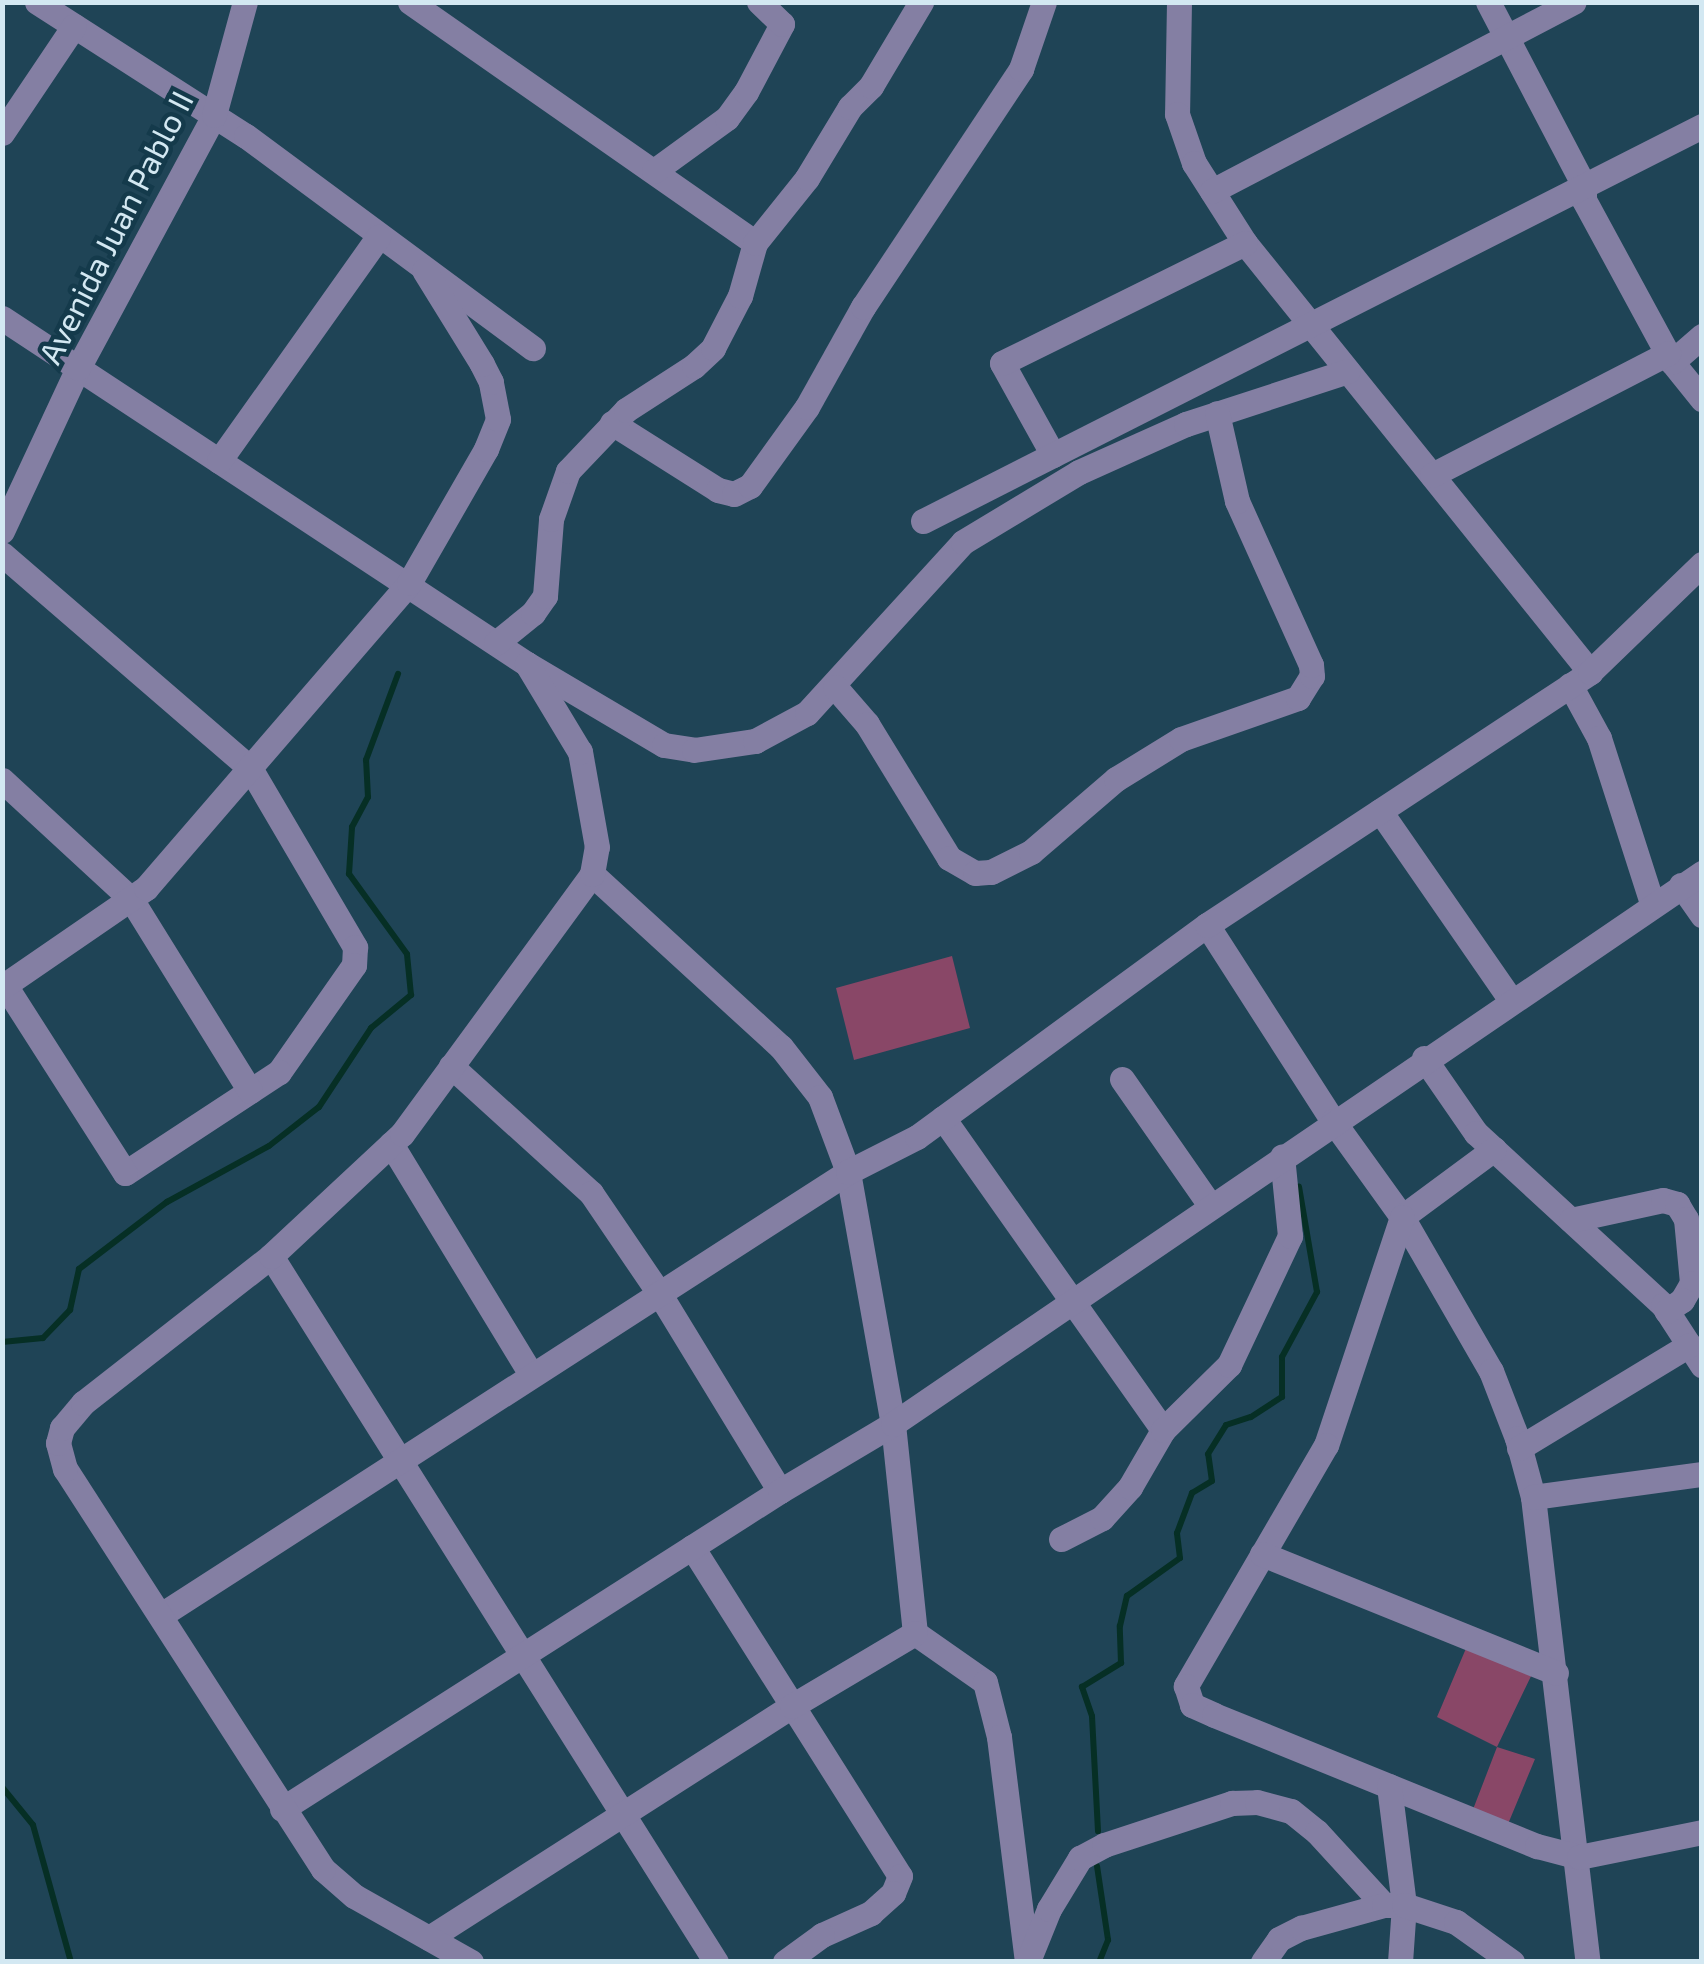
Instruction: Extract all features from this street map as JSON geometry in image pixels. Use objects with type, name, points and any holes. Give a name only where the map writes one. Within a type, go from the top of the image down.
[{"type":"street","points":[[37,2],[214,116],[533,348]]},
{"type":"street","name":"Avenida Juan Pablo II","points":[[2,531],[78,368],[214,116],[246,2]]},
{"type":"street","points":[[410,2],[756,243]]},
{"type":"street","points":[[654,172],[727,118],[746,92],[782,24],[760,2]]},
{"type":"street","points":[[496,642],[533,613],[545,596],[556,495],[578,458],[612,423],[713,348],[740,296],[756,243],[807,178],[850,108],[871,86],[921,2]]},
{"type":"street","points":[[612,423],[718,490],[734,494],[750,486],[807,406],[863,307],[1021,69],[1044,2]]},
{"type":"street","points":[[1488,2],[1584,186],[1584,200],[1670,358],[1702,399]]},
{"type":"street","points":[[1212,191],[1574,2]]},
{"type":"street","points":[[1180,3],[1177,114],[1194,163],[1245,243],[1432,475],[1580,678],[1652,903]]},
{"type":"street","points":[[2,133],[74,26]]},
{"type":"street","points":[[923,522],[1702,126]]},
{"type":"street","points":[[219,461],[378,236]]},
{"type":"street","points":[[1053,455],[1002,364],[1245,243]]},
{"type":"street","points":[[2,554],[250,768],[354,946],[354,965],[279,1072],[125,1174],[4,991],[131,899],[250,768],[409,583],[486,448],[498,418],[482,364],[424,270]]},
{"type":"street","points":[[2,318],[527,664],[622,723],[664,744],[694,750],[724,749],[784,728],[835,688],[963,542],[1079,472],[1217,413],[1348,371]]},
{"type":"street","points":[[1432,475],[1670,358],[1702,336]]},
{"type":"street","points":[[835,688],[867,724],[949,858],[975,873],[991,872],[1032,852],[1116,779],[1181,740],[1298,698],[1306,690],[1312,665],[1236,501],[1217,413]]},
{"type":"street","points":[[161,1614],[848,1172],[918,1137],[1208,925],[1580,678],[1702,564]]},
{"type":"street","points":[[471,1962],[354,1896],[324,1868],[282,1810],[66,1469],[58,1443],[62,1428],[83,1403],[272,1256],[392,1144],[592,874],[597,847],[580,752],[527,664]]},
{"type":"street","points":[[2,780],[131,899],[250,1090]]},
{"type":"street","points":[[1380,811],[1510,1000]]},
{"type":"street","points":[[592,874],[781,1047],[820,1097],[848,1172],[893,1424],[915,1634],[985,1682],[999,1737],[1028,1962]]},
{"type":"street","points":[[282,1810],[780,1491],[893,1424],[1691,879],[1702,915]]},
{"type":"street","points":[[1208,925],[1333,1120],[1402,1216],[1491,1371],[1533,1498],[1588,1962]]},
{"type":"street","points":[[1424,1058],[1476,1132],[1667,1311],[1695,1355],[1519,1448]]},
{"type":"street","points":[[451,1066],[591,1194],[659,1293],[780,1491]]},
{"type":"street","points":[[1122,1079],[1210,1205]]},
{"type":"street","points":[[943,1118],[1163,1430]]},
{"type":"street","points":[[392,1144],[531,1374]]},
{"type":"street","points":[[1494,1149],[1402,1216],[1326,1445],[1186,1686],[1192,1704],[1536,1846],[1578,1857],[1702,1832]]},
{"type":"street","points":[[1060,1539],[1102,1518],[1130,1487],[1163,1430],[1229,1365],[1290,1236],[1282,1156]]},
{"type":"street","points":[[1570,1220],[1663,1200],[1677,1204],[1686,1218],[1692,1283],[1682,1300],[1667,1311]]},
{"type":"street","points":[[272,1256],[716,1962]]},
{"type":"street","points":[[1533,1498],[1702,1474]]},
{"type":"street","points":[[692,1547],[900,1876],[893,1893],[871,1913],[822,1935],[785,1962]]},
{"type":"street","points":[[1262,1554],[1556,1673]]},
{"type":"street","points":[[429,1938],[792,1706],[915,1634]]},
{"type":"street","points":[[1389,1786],[1400,1962]]},
{"type":"street","points":[[1028,1962],[1050,1909],[1080,1858],[1104,1846],[1232,1803],[1257,1802],[1291,1812],[1394,1905],[1456,1922],[1512,1962]]},
{"type":"street","points":[[1263,1962],[1279,1940],[1301,1928],[1394,1905]]},
{"type":"shaded area","points":[[952,956],[970,1028],[854,1060],[836,988]]},
{"type":"shaded area","points":[[1467,1646],[1533,1672],[1497,1747],[1437,1717]]},
{"type":"shaded area","points":[[1497,1747],[1535,1759],[1508,1824],[1472,1812]]},
{"type":"waterway","points":[[2,1342],[43,1338],[70,1310],[79,1269],[167,1202],[269,1146],[319,1107],[371,1028],[411,995],[407,954],[349,874],[352,827],[368,797],[366,760],[398,674]]},
{"type":"waterway","points":[[1098,1831],[1092,1716],[1082,1687],[1121,1663],[1120,1626],[1127,1596],[1180,1558],[1177,1533],[1192,1493],[1212,1481],[1208,1454],[1226,1425],[1251,1417],[1282,1397],[1282,1357],[1317,1292],[1299,1187]]},
{"type":"waterway","points":[[2,1787],[33,1825],[71,1962]]},
{"type":"waterway","points":[[1097,1866],[1108,1940],[1099,1962]]}]
